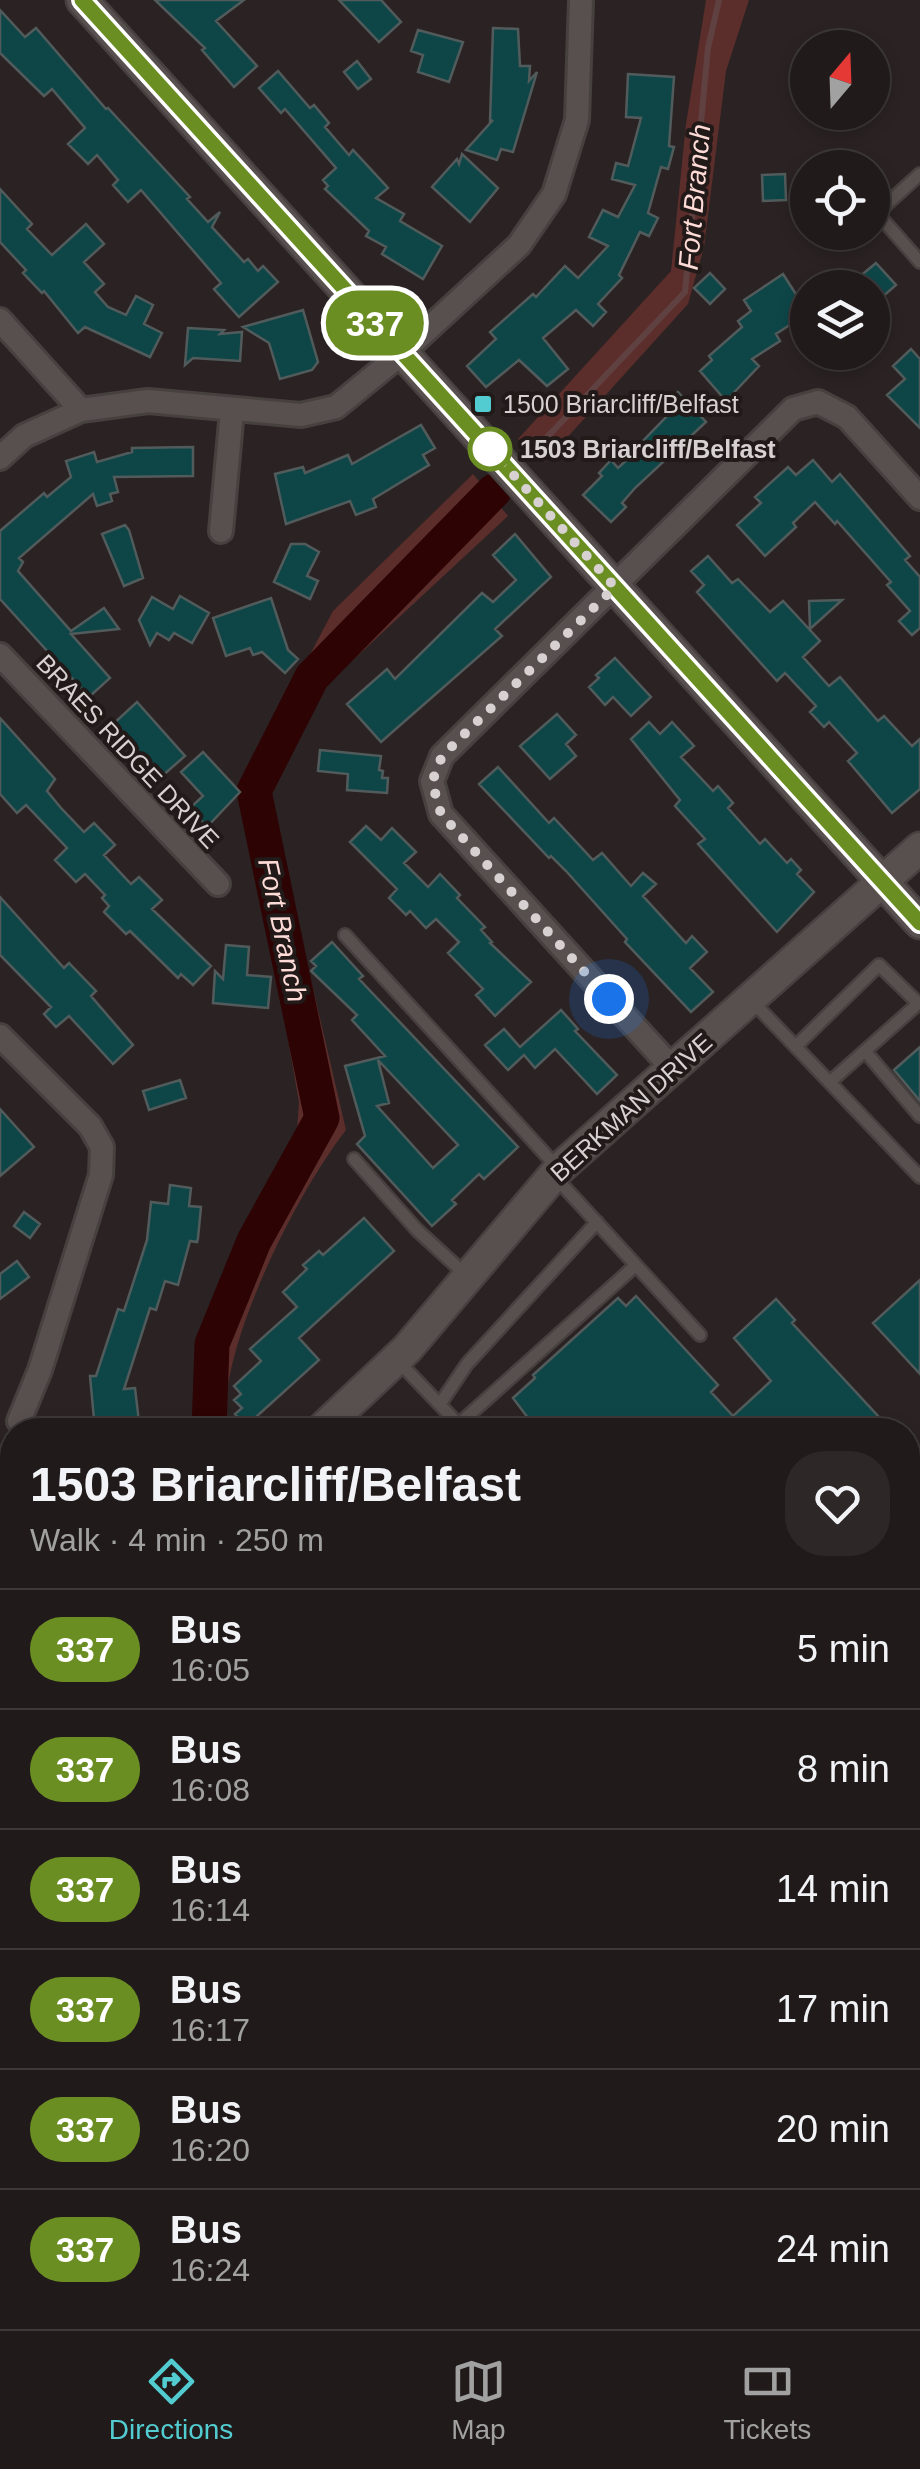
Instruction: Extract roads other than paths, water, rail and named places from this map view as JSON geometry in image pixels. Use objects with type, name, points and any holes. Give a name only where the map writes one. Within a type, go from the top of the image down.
[{"type":"street","points":[[82,0],[920,924]]},
{"type":"street","points":[[0,458],[24,436],[80,410],[148,401],[301,415],[336,407],[402,353],[519,245],[554,194],[578,120],[581,0]]},
{"type":"street","points":[[0,320],[80,410]]},
{"type":"street","points":[[674,1070],[441,814],[432,782],[442,756],[793,409],[818,402],[848,417],[920,498]]},
{"type":"street","points":[[220,532],[232,411]]},
{"type":"street","name":"BRAES RIDGE DRIVE","points":[[0,655],[218,884]]},
{"type":"street","name":"BERKMAN DRIVE","points":[[333,1418],[396,1359],[556,1172],[920,848]]},
{"type":"street","points":[[0,1036],[90,1126],[102,1147],[101,1175],[26,1418]]},
{"type":"lane","points":[[920,174],[877,212],[920,262]]},
{"type":"lane","points":[[345,935],[700,1335]]},
{"type":"lane","points":[[796,1046],[879,965],[919,1002],[830,1082]]},
{"type":"lane","points":[[750,999],[920,1177]]},
{"type":"lane","points":[[865,1050],[920,1116]]},
{"type":"lane","points":[[354,1159],[417,1230],[469,1278]]},
{"type":"lane","points":[[440,1404],[467,1364],[597,1222]]},
{"type":"lane","points":[[472,1418],[636,1265]]},
{"type":"lane","points":[[396,1359],[453,1418]]},
{"type":"waterway","name":"Fort Branch","points":[[531,454],[685,292],[708,48],[719,0]]},
{"type":"waterway","name":"Fort Branch","points":[[209,1418],[212,1344],[254,1241],[322,1118],[254,791],[312,677],[494,491]]},
{"type":"place","name":"1500 Briarcliff/Belfast","points":[[483,404]]},
{"type":"place","name":"1503 Briarcliff/Belfast","points":[[490,449]]}]
